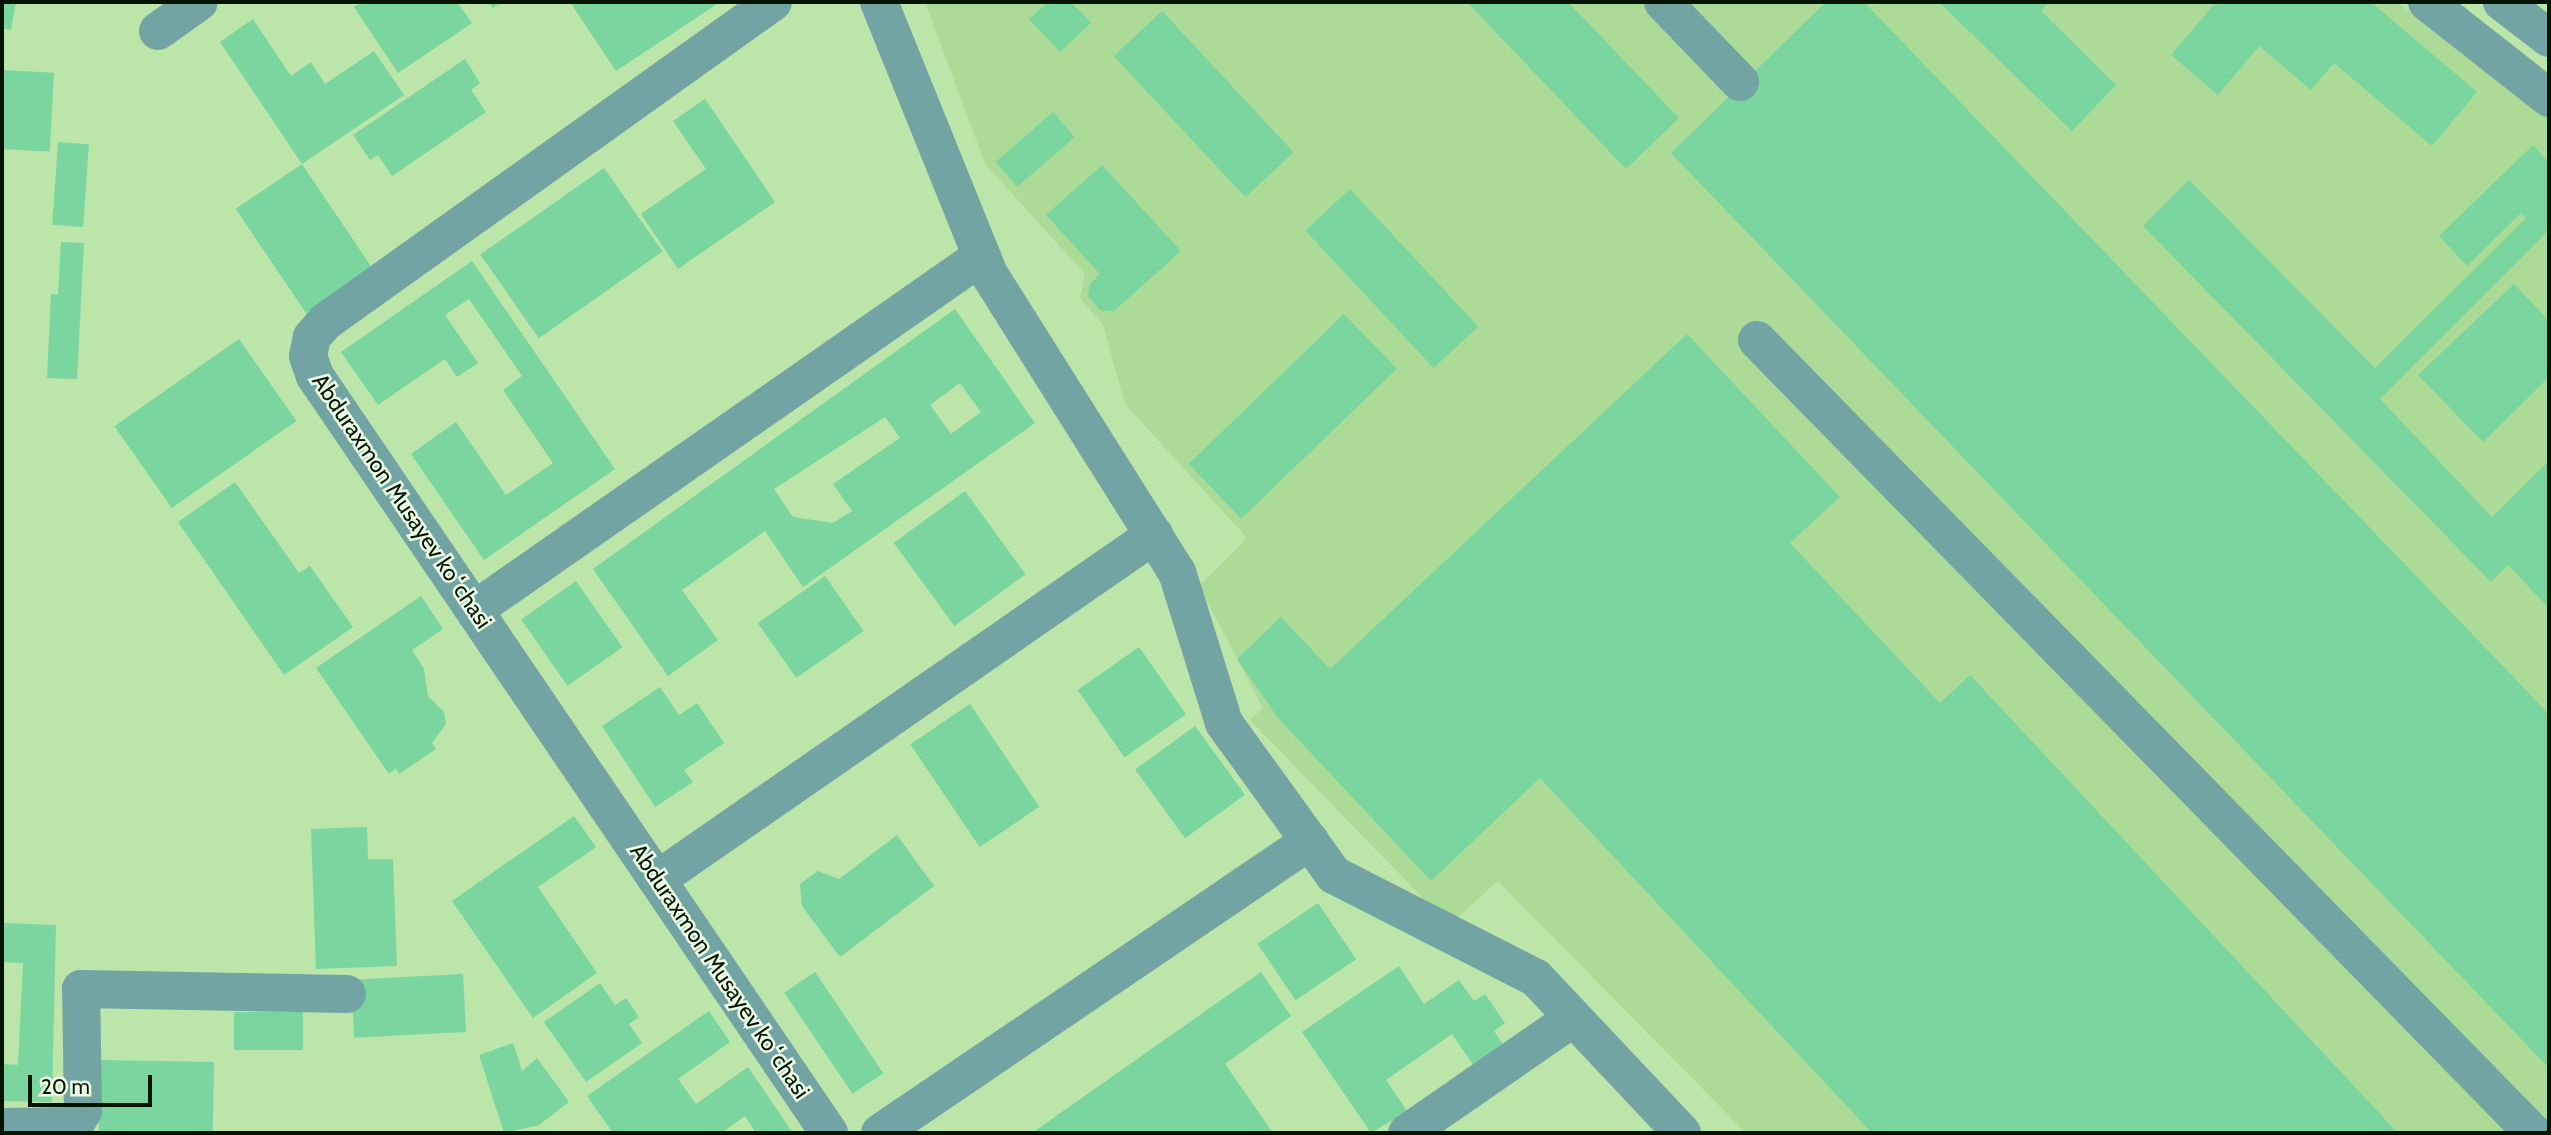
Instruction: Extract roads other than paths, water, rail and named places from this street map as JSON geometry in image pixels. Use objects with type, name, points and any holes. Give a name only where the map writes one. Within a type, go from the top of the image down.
[{"type":"street","points":[[158,31],[199,2]]},
{"type":"street","name":"Abduraxmon Musayev koʻchasi","points":[[773,2],[325,322],[312,337],[308,356],[315,376],[830,1133]]},
{"type":"street","points":[[879,2],[989,274],[1177,572],[1224,723],[1334,874],[1536,978],[1682,1133]]},
{"type":"street","points":[[1663,2],[1740,82]]},
{"type":"street","points":[[2427,2],[2549,98]]},
{"type":"street","points":[[2502,2],[2549,38]]},
{"type":"street","points":[[474,610],[982,256]]},
{"type":"street","points":[[1757,340],[2533,1133]]},
{"type":"street","points":[[658,879],[1154,536]]},
{"type":"street","points":[[880,1133],[1310,842]]},
{"type":"street","points":[[2,1127],[74,1126],[83,1111],[82,989],[348,995]]},
{"type":"street","points":[[1407,1133],[1573,1018]]}]
